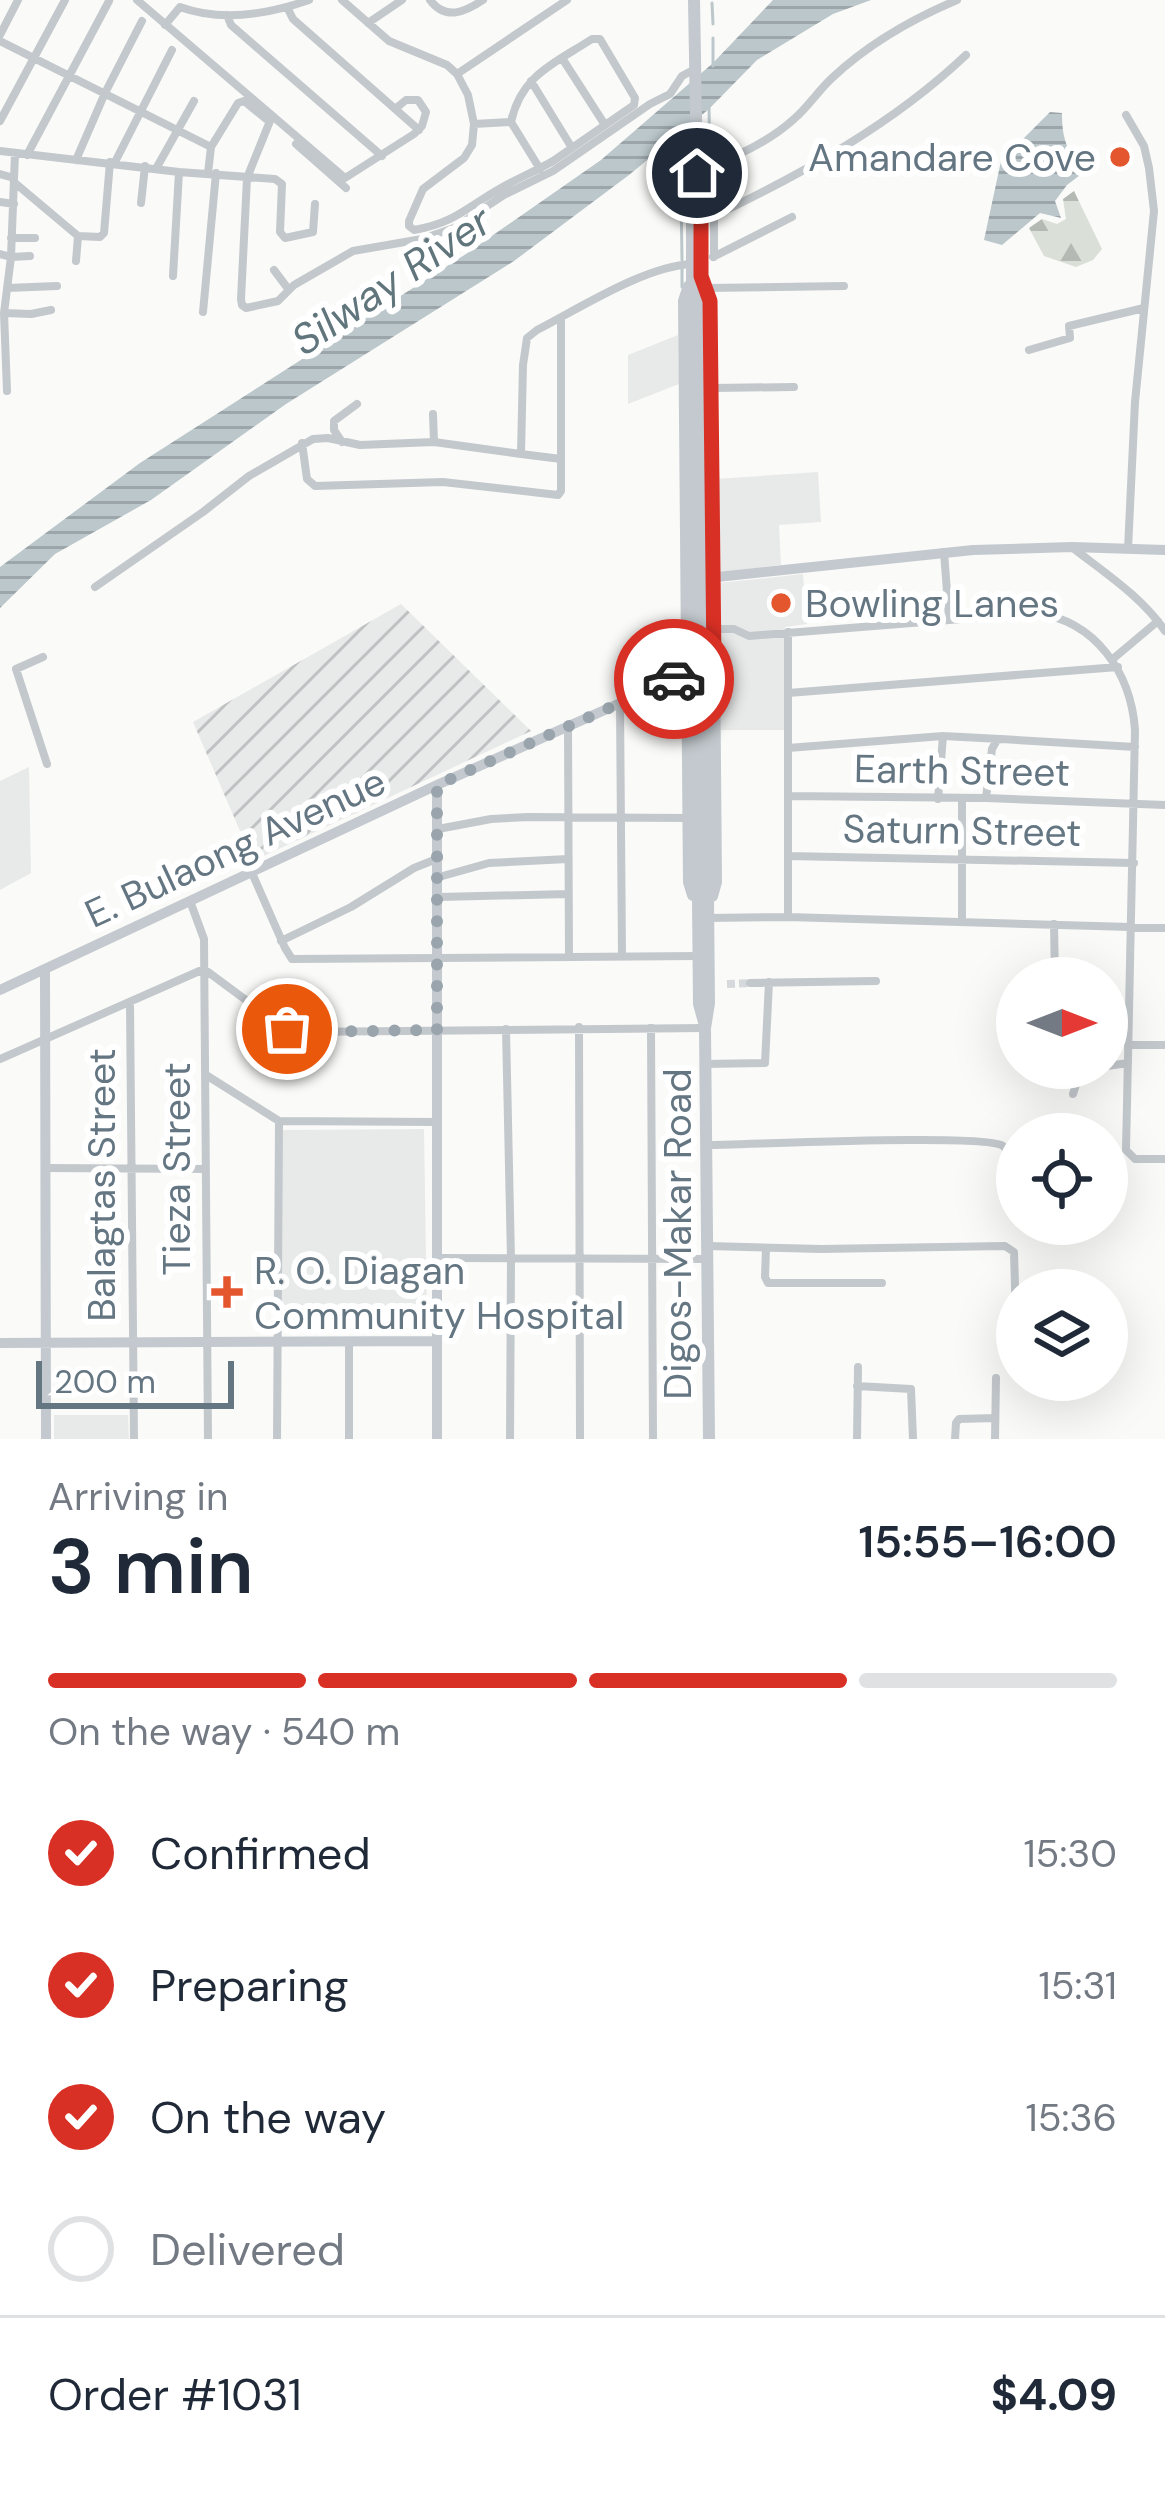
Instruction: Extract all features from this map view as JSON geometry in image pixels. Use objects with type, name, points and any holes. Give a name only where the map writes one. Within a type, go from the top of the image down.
[{"type":"main road","name":"Digos-Makar Road","points":[[694,0],[701,188],[709,1439]]},
{"type":"main road","name":"Digos-Makar Road","points":[[701,271],[710,301],[716,882],[703,916],[698,956],[699,1004],[705,1028]]},
{"type":"main road","name":"Digos-Makar Road","points":[[701,271],[684,302],[689,882],[703,916]]},
{"type":"street","points":[[18,0],[0,38],[212,147]]},
{"type":"street","points":[[0,121],[65,0]]},
{"type":"street","points":[[137,0],[342,176],[351,176],[419,130],[425,112],[418,100],[406,100],[395,109]]},
{"type":"street","points":[[165,25],[180,7],[227,15],[266,12],[309,0]]},
{"type":"street","points":[[342,0],[389,41],[438,59],[457,74],[468,95],[474,124],[469,152],[421,194],[409,221],[412,230],[455,219],[540,169],[636,101],[601,40],[592,39],[562,58],[530,80],[518,97],[511,122],[540,169]]},
{"type":"street","points":[[368,23],[402,0]]},
{"type":"street","points":[[430,0],[437,8],[456,14],[483,0]]},
{"type":"street","points":[[457,74],[567,0]]},
{"type":"street","points":[[714,165],[746,152],[790,123],[831,79],[871,47],[923,14],[957,0]]},
{"type":"street","points":[[28,154],[109,1]]},
{"type":"street","points":[[287,7],[292,20],[419,130]]},
{"type":"street","points":[[227,15],[231,25],[382,156]]},
{"type":"street","points":[[76,160],[142,21]]},
{"type":"street","points":[[0,174],[14,180],[78,236],[103,235],[112,162],[172,50]]},
{"type":"street","points":[[714,216],[853,142],[926,91],[966,56]]},
{"type":"street","points":[[562,58],[605,125]]},
{"type":"street","points":[[270,121],[247,178],[242,305],[248,308],[278,301],[353,251],[454,228],[504,195],[553,171],[670,94],[682,76],[695,72]]},
{"type":"street","points":[[530,80],[572,148]]},
{"type":"street","points":[[157,168],[194,101]]},
{"type":"street","points":[[203,312],[212,147],[238,103],[246,103],[270,121],[346,188]]},
{"type":"street","points":[[1126,115],[1144,146],[1154,211],[1135,402],[1128,549]]},
{"type":"street","points":[[474,124],[511,122]]},
{"type":"street","points":[[701,271],[714,216],[714,138]]},
{"type":"street","points":[[0,151],[275,179],[282,184],[283,238],[314,232],[315,204]]},
{"type":"street","points":[[7,391],[3,310],[15,153]]},
{"type":"street","points":[[141,203],[145,166]]},
{"type":"street","points":[[172,276],[179,172]]},
{"type":"street","points":[[0,202],[14,204]]},
{"type":"street","points":[[701,271],[792,217]]},
{"type":"street","points":[[0,231],[35,238]]},
{"type":"street","points":[[76,261],[78,236]]},
{"type":"street","points":[[5,256],[30,256]]},
{"type":"street","points":[[274,269],[289,290]]},
{"type":"street","points":[[521,454],[525,344],[537,330],[662,269],[844,286]]},
{"type":"street","points":[[5,283],[57,286]]},
{"type":"street","points":[[1029,350],[1070,338],[1070,326],[1144,308]]},
{"type":"street","points":[[3,310],[32,314],[51,310]]},
{"type":"street","points":[[302,443],[311,485],[443,482],[556,495],[561,491],[561,318]]},
{"type":"street","points":[[711,388],[794,386]]},
{"type":"street","points":[[342,442],[334,421],[357,404]]},
{"type":"street","points":[[433,414],[434,442]]},
{"type":"street","points":[[95,587],[249,476],[302,443],[321,437],[382,446],[434,442],[560,459]]},
{"type":"street","points":[[1072,548],[1135,597],[1165,631]]},
{"type":"street","points":[[686,580],[944,552],[1165,550]]},
{"type":"street","points":[[944,552],[949,618]]},
{"type":"street","points":[[714,629],[734,629],[749,636],[1024,613],[1045,614],[1081,630],[1116,663],[1131,699],[1135,804],[1128,1045],[1165,1045]]},
{"type":"street","points":[[788,693],[1116,663],[1158,621]]},
{"type":"street","points":[[788,632],[788,917]]},
{"type":"street","points":[[43,657],[16,669],[47,764]]},
{"type":"street","name":"E. Bulaong Avenue","points":[[0,990],[437,785],[714,662]]},
{"type":"street","points":[[620,704],[622,956]]},
{"type":"street","points":[[568,728],[569,956]]},
{"type":"street","points":[[788,748],[944,736],[1135,746]]},
{"type":"street","points":[[938,799],[944,736]]},
{"type":"street","points":[[986,798],[992,748],[1001,739]]},
{"type":"street","points":[[437,785],[437,1439]]},
{"type":"street","name":"Earth Street","points":[[788,796],[1165,805]]},
{"type":"street","points":[[962,799],[962,922]]},
{"type":"street","points":[[438,829],[491,819],[689,818]]},
{"type":"street","name":"Saturn Street","points":[[788,856],[1134,863]]},
{"type":"street","points":[[281,941],[439,858]]},
{"type":"street","points":[[439,878],[489,863],[568,859]]},
{"type":"street","points":[[253,873],[292,958],[698,956]]},
{"type":"street","points":[[439,897],[568,894]]},
{"type":"street","name":"Tieza Street","points":[[190,901],[204,939],[208,1439]]},
{"type":"street","points":[[703,916],[1165,928]]},
{"type":"street","points":[[1054,924],[1055,957]]},
{"type":"street","points":[[0,1059],[204,969],[292,1031],[705,1028]]},
{"type":"street","points":[[45,970],[46,1439]]},
{"type":"street","points":[[750,983],[876,981]]},
{"type":"street","points":[[705,1064],[765,1063],[769,982]]},
{"type":"street","name":"Balagtas Street","points":[[130,1003],[134,1439]]},
{"type":"street","points":[[579,1028],[580,1439]]},
{"type":"street","points":[[652,1028],[653,1439]]},
{"type":"street","points":[[506,1029],[510,1439]]},
{"type":"street","points":[[206,1075],[279,1120],[437,1122]]},
{"type":"street","points":[[1073,1094],[1075,1089]]},
{"type":"street","points":[[1128,1089],[1127,1153],[1135,1159],[1165,1160]]},
{"type":"street","points":[[277,1439],[279,1120]]},
{"type":"street","points":[[706,1145],[946,1140],[996,1144]]},
{"type":"street","points":[[46,1168],[206,1169]]},
{"type":"street","points":[[438,1258],[651,1258],[766,1248],[1005,1246],[1014,1252],[1016,1269]]},
{"type":"street","points":[[766,1248],[768,1283],[882,1282]]},
{"type":"street","points":[[0,1343],[437,1341]]},
{"type":"street","points":[[349,1342],[349,1439]]},
{"type":"street","points":[[857,1439],[858,1367]]},
{"type":"street","points":[[995,1439],[996,1378]]},
{"type":"street","points":[[857,1386],[911,1389],[914,1439]]},
{"type":"street","points":[[955,1439],[957,1421],[994,1418]]},
{"type":"shaded area","points":[[773,0],[871,0],[833,14],[757,60],[709,109],[514,261],[286,404],[151,500],[55,554],[0,608],[0,567],[140,463],[466,254],[601,160],[713,63]]},
{"type":"shaded area","points":[[1050,112],[1062,113],[1067,145],[1084,172],[1055,201],[1061,218],[1040,213],[1002,245],[984,240],[1001,161]]},
{"type":"shaded area","points":[[678,335],[679,384],[628,404],[628,355]]},
{"type":"shaded area","points":[[818,472],[821,522],[779,525],[781,565],[718,572],[716,479]]},
{"type":"shaded area","points":[[803,574],[807,624],[785,627],[785,730],[720,730],[719,583]]},
{"type":"shaded area","points":[[401,604],[531,731],[253,861],[193,722]]},
{"type":"shaded area","points":[[29,767],[31,873],[0,890],[0,781]]},
{"type":"shaded area","points":[[424,1129],[427,1325],[280,1328],[280,1130]]},
{"type":"shaded area","points":[[54,1415],[128,1415],[129,1439],[54,1439]]},
{"type":"green space","points":[[1074,191],[1102,249],[1093,260],[1076,267],[1044,256],[1029,228],[1042,219],[1057,224],[1066,219],[1063,199]]},
{"type":"waterway","points":[[712,3],[713,24]]},
{"type":"waterway","points":[[713,38],[713,66]]},
{"type":"waterway","points":[[709,106],[710,180]]},
{"type":"waterway","points":[[680,130],[682,260]]},
{"type":"waterway","points":[[682,268],[682,287]]},
{"type":"tunnel","points":[[727,984],[750,983]]},
{"type":"way so far","points":[[287,1029],[437,1030],[437,785],[674,679]]},
{"type":"place","name":"Amandare Cove","points":[[1120,157]]},
{"type":"place","name":"Bowling Lanes","points":[[781,603]]},
{"type":"place","name":"R. O. Diagan Community Hospital","points":[[227,1292]]},
{"type":"route","points":[[674,679],[714,662],[710,301],[701,276],[697,173]]},
{"type":"water label","name":"Silway River","points":[[391,280]]}]
